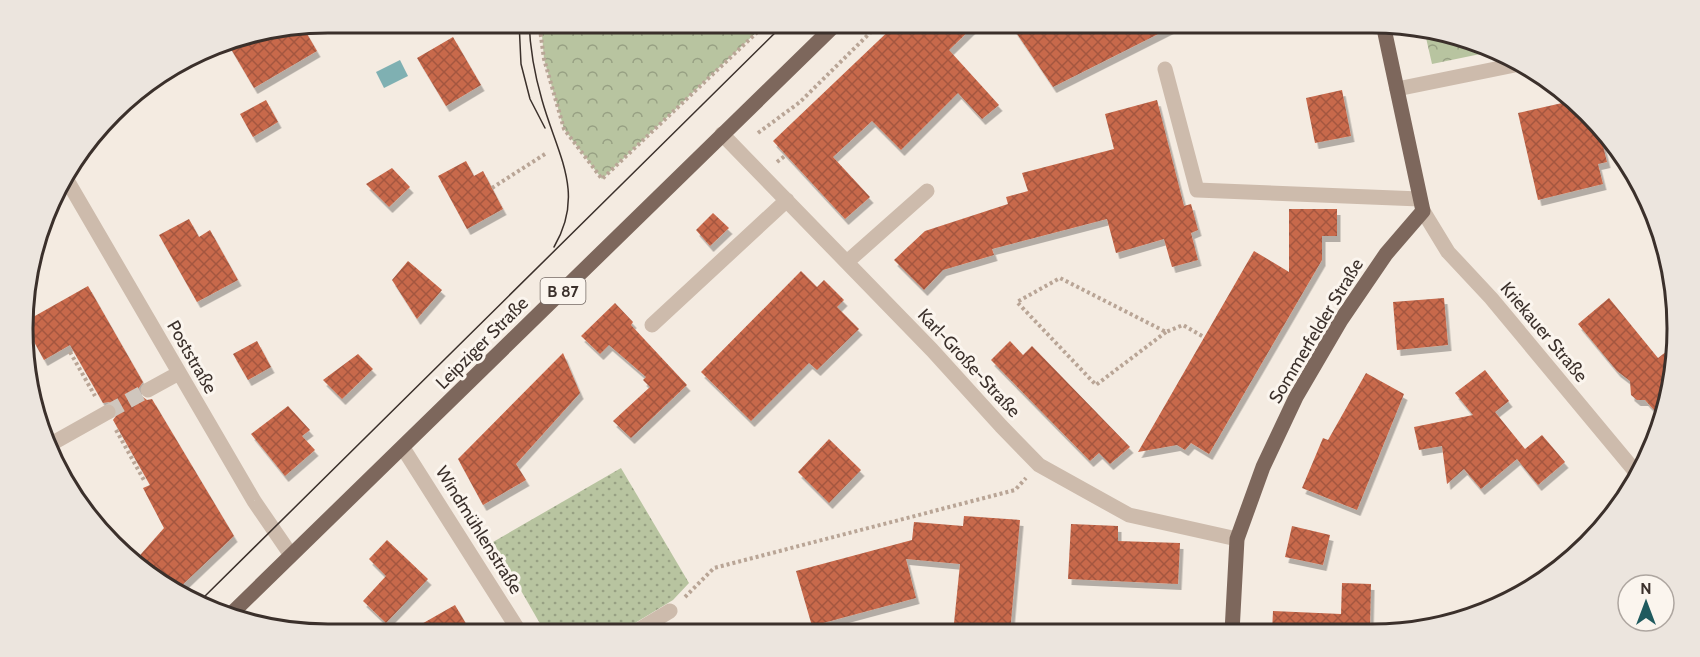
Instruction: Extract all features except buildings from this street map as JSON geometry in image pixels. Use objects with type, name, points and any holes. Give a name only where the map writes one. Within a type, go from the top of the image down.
[{"type":"main road","name":"Leipziger Straße","points":[[236,609],[826,33]]},
{"type":"main road","points":[[1385,34],[1421,205]]},
{"type":"main road","name":"Sommerfelder Straße","points":[[1232,624],[1237,539],[1263,467],[1296,397],[1354,301],[1421,205]]},
{"type":"street","points":[[1397,88],[1508,66]]},
{"type":"street","points":[[1165,69],[1197,190],[1421,205]]},
{"type":"street","name":"Karl-Große-Straße","points":[[722,134],[1039,465],[1129,515],[1237,539]]},
{"type":"street","name":"Poststraße","points":[[70,186],[254,501],[291,555]]},
{"type":"street","points":[[847,262],[927,191]]},
{"type":"street","points":[[652,325],[787,200]]},
{"type":"street","name":"Kriekauer Straße","points":[[1421,205],[1448,252],[1491,298],[1632,468]]},
{"type":"street","points":[[148,390],[179,373]]},
{"type":"street","points":[[55,442],[107,414]]},
{"type":"street","name":"Windmühlenstraße","points":[[403,448],[515,624]]},
{"type":"street","points":[[649,624],[670,611]]},
{"type":"path","points":[[540,33],[544,59],[564,129],[602,178],[757,33]]},
{"type":"path","points":[[758,133],[800,102],[870,33]]},
{"type":"path","points":[[492,188],[545,154]]},
{"type":"path","points":[[776,163],[786,155]]},
{"type":"path","points":[[1166,332],[1060,278],[1017,302],[1096,386],[1166,332],[1184,326],[1204,337]]},
{"type":"path","points":[[70,352],[145,482]]},
{"type":"path","points":[[670,611],[714,568],[1015,490],[1039,465]]},
{"type":"green space","points":[[542,33],[755,33],[602,179],[564,129],[544,59]]},
{"type":"green space","points":[[1426,39],[1481,54],[1432,64]]},
{"type":"green space","points":[[621,468],[689,583],[673,600],[633,624],[540,624],[493,542]]},
{"type":"water","points":[[400,60],[408,76],[384,88],[376,72]]},
{"type":"tunnel","points":[[108,412],[148,390]]},
{"type":"tram line","points":[[520,33],[521,64],[530,99],[545,128]]},
{"type":"tram line","points":[[530,33],[537,81],[561,156],[568,191],[568,209],[554,247]]},
{"type":"tram line","points":[[204,597],[775,33]]}]
